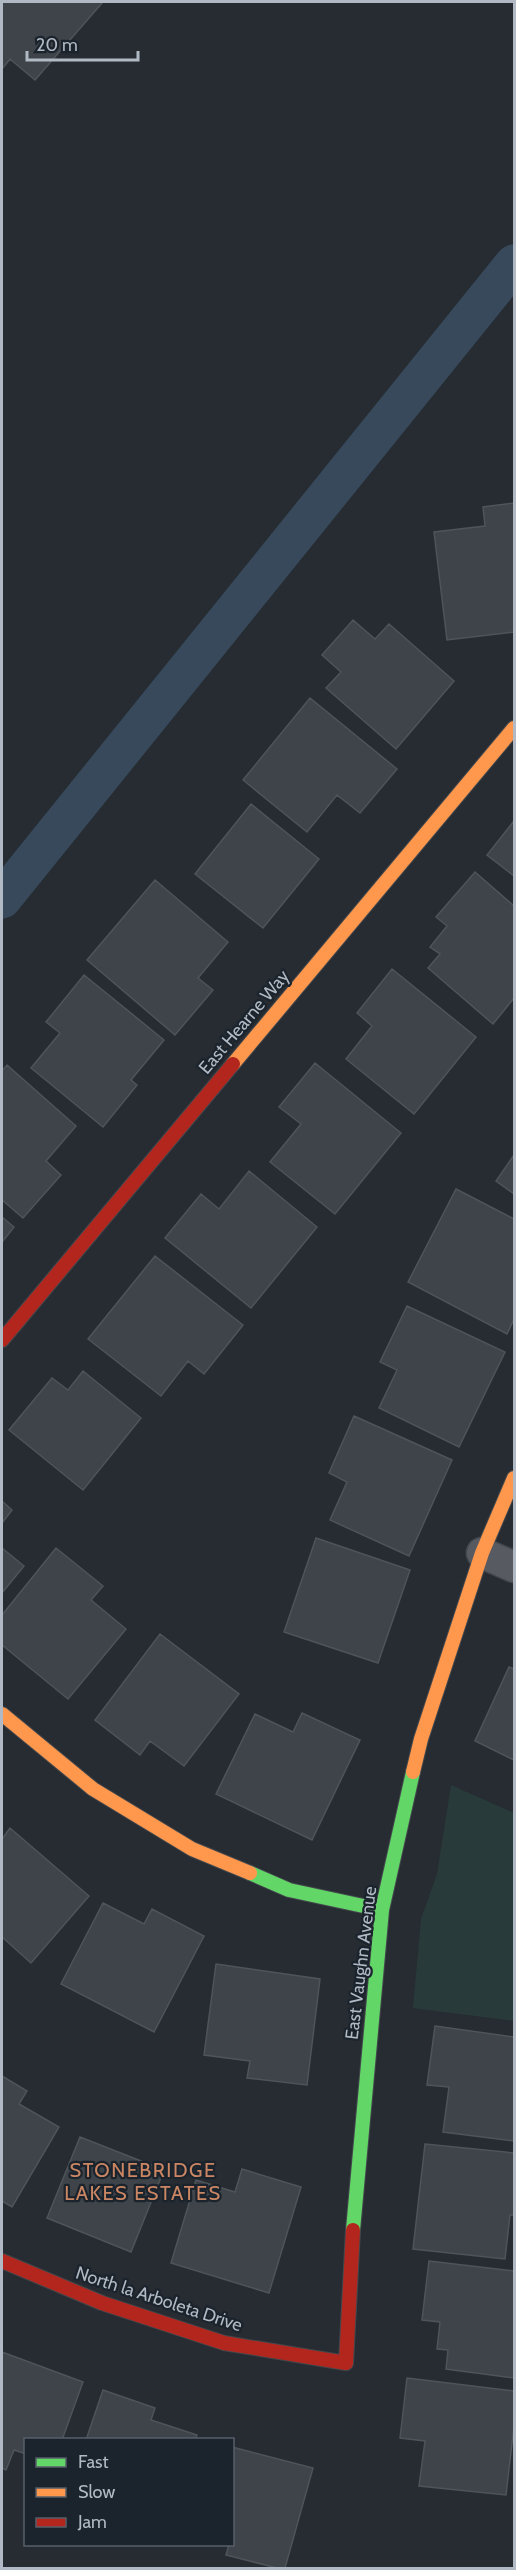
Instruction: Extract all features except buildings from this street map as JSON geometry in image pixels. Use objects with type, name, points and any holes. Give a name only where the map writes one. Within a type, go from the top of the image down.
[{"type":"street","name":"East Hearne Way","points":[[2,1340],[514,728]]},
{"type":"street","name":"East Vaughn Avenue","points":[[346,2364],[352,2241],[382,1910],[421,1739],[482,1553],[514,1478]]},
{"type":"street","points":[[482,1553],[514,1566]]},
{"type":"street","points":[[2,1714],[93,1788],[192,1849],[289,1890],[382,1910]]},
{"type":"street","name":"North la Arboleta Drive","points":[[2,2261],[102,2303],[224,2343],[346,2364]]},
{"type":"shaded area","points":[[451,1785],[514,1813],[514,2021],[413,2008],[421,1919],[437,1874]]},
{"type":"waterway","points":[[2,899],[514,264]]},
{"type":"traffic: fast","points":[[353,2230],[382,1910],[413,1772]]},
{"type":"traffic: fast","points":[[250,1873],[289,1890],[382,1910]]},
{"type":"traffic: slow","points":[[233,1064],[514,728]]},
{"type":"traffic: slow","points":[[413,1772],[421,1739],[482,1553],[514,1478]]},
{"type":"traffic: slow","points":[[2,1714],[93,1789],[192,1849],[250,1873]]},
{"type":"traffic: jam","points":[[2,1340],[233,1064]]},
{"type":"traffic: jam","points":[[2,2261],[102,2303],[224,2343],[346,2363],[353,2230]]},
{"type":"district","name":"STONEBRIDGE LAKES ESTATES","points":[[143,2182]]}]
